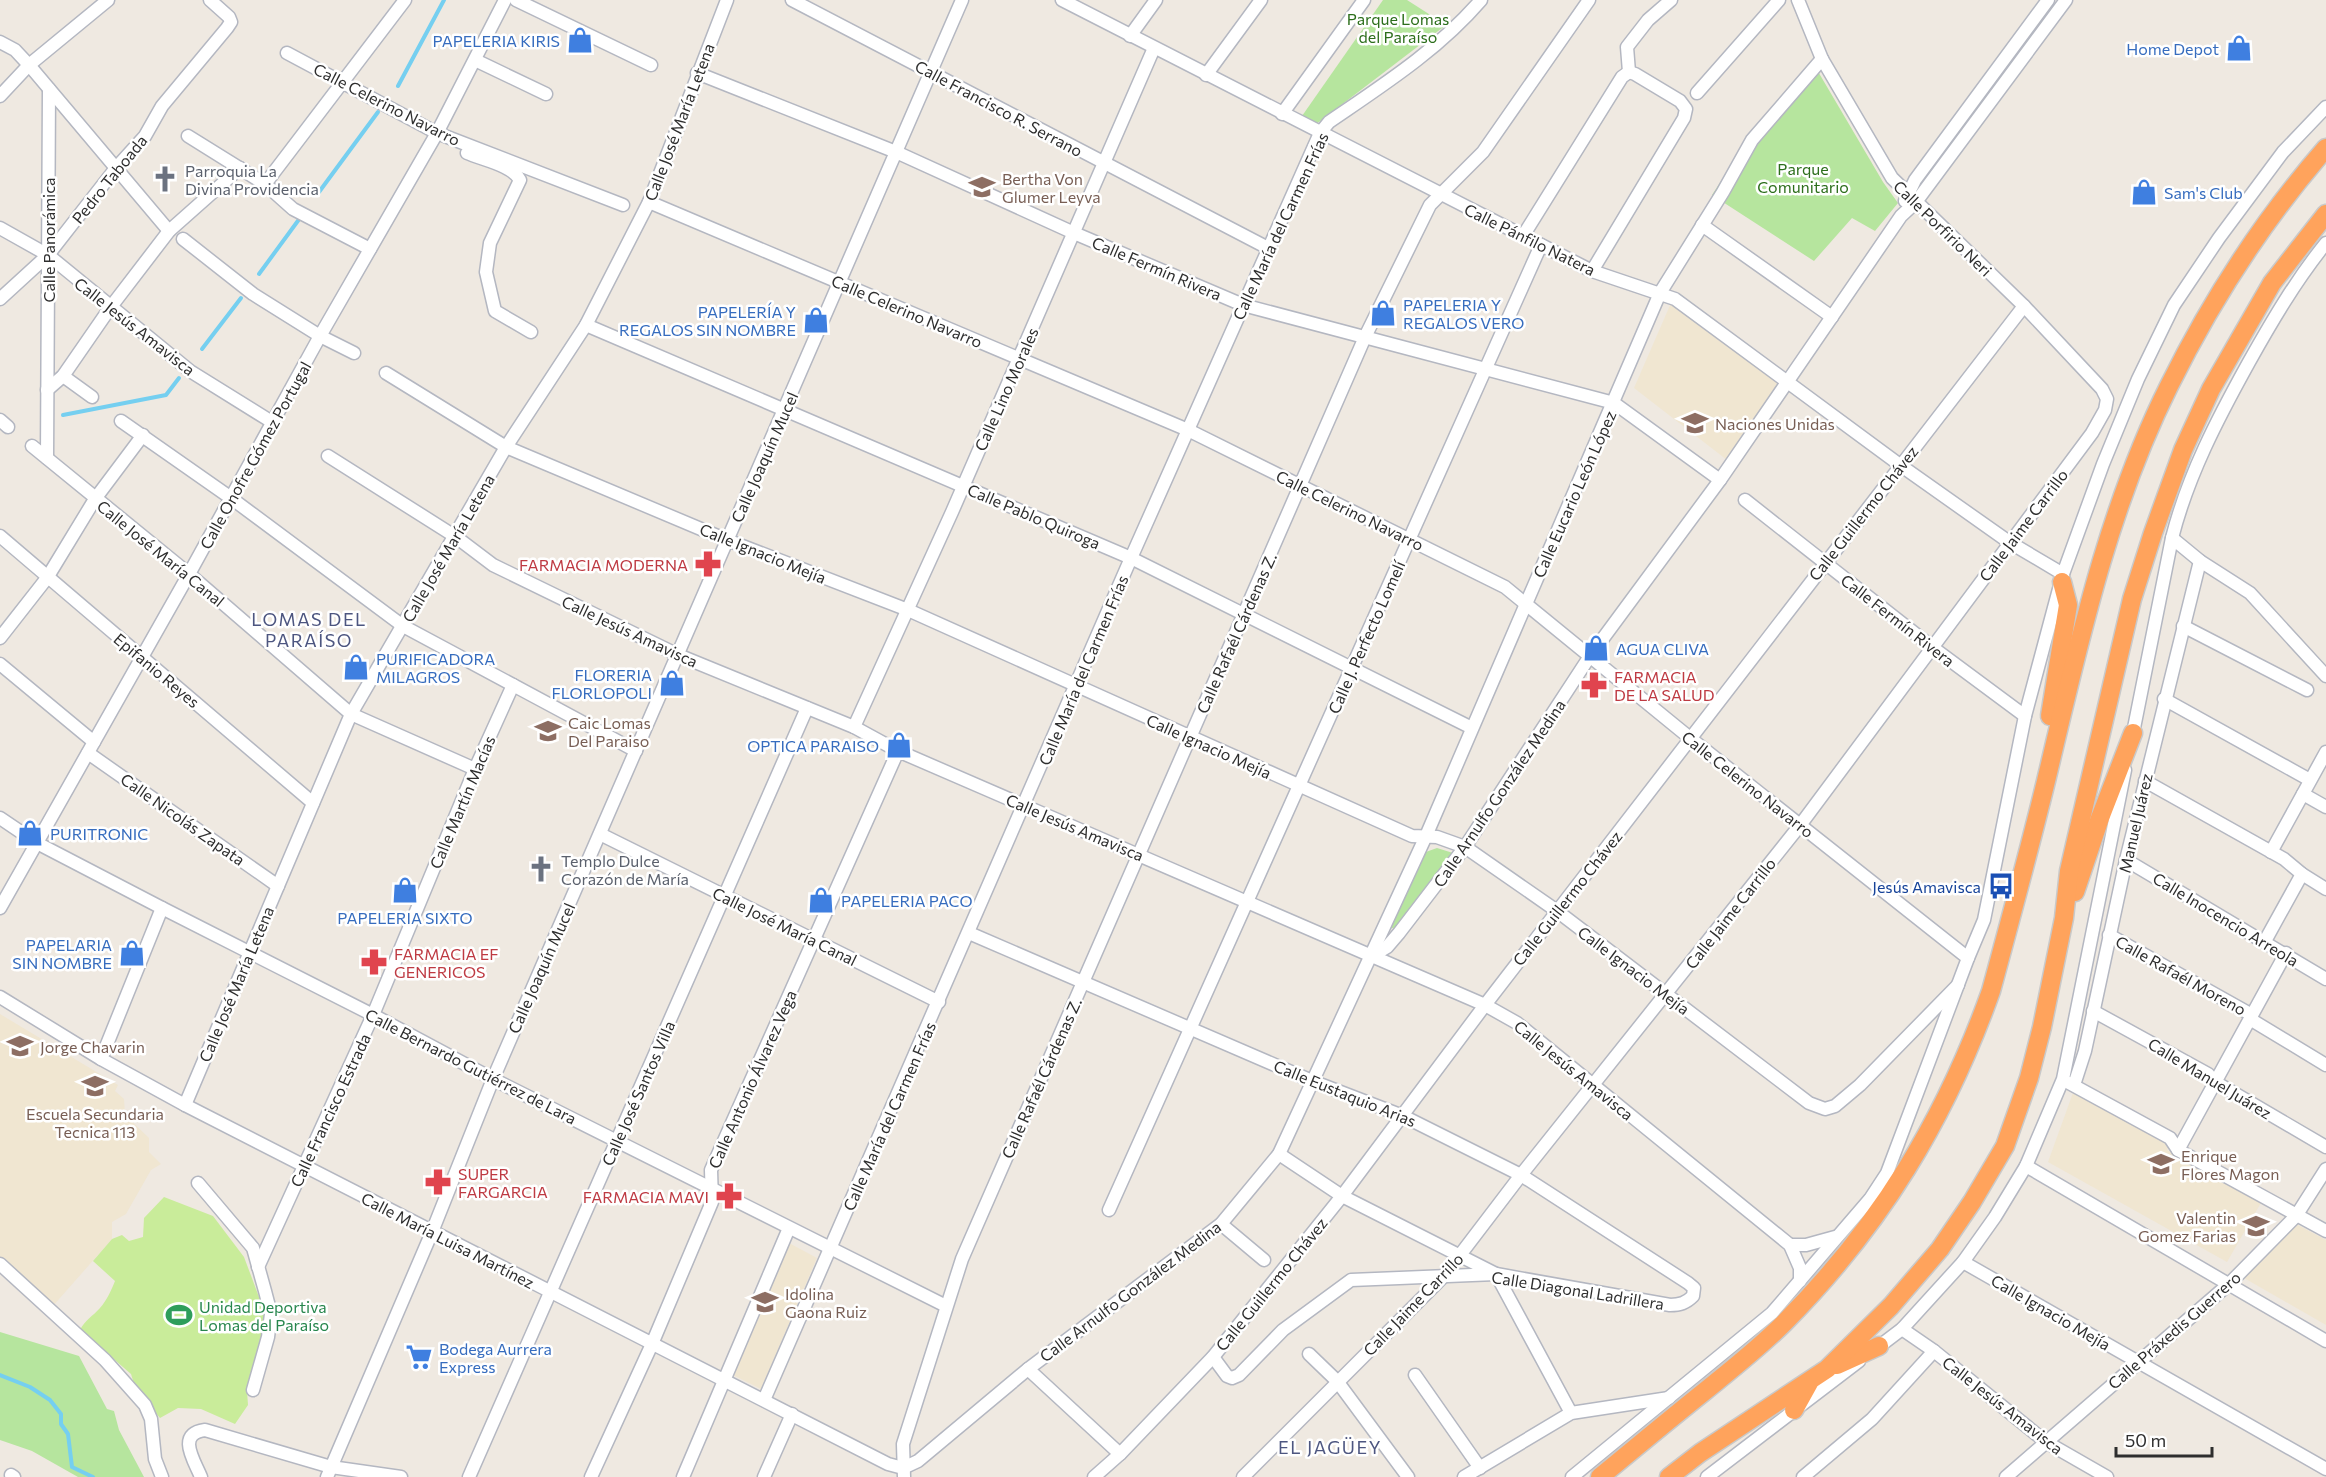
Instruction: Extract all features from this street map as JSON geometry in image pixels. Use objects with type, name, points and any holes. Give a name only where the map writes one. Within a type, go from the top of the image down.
[{"type":"highway","points":[[1600,1477],[1734,1367],[1782,1324],[1833,1270],[1875,1219],[1949,1094],[1972,1046],[1991,991],[2070,678],[2112,529],[2140,451],[2168,387],[2224,286],[2304,173],[2326,148]]},
{"type":"highway","points":[[1669,1477],[1700,1453],[1827,1369],[1891,1306],[1940,1250],[1972,1202],[2004,1146],[2029,1078],[2064,918],[2069,871],[2132,599],[2153,533],[2180,460],[2211,389],[2272,283],[2326,213]]},
{"type":"highway","points":[[2045,784],[2049,722],[2067,605],[2062,578]]},
{"type":"highway","points":[[2064,918],[2133,733]]},
{"type":"highway","points":[[1827,1369],[1879,1346]]},
{"type":"highway","points":[[1794,1410],[1811,1380]]},
{"type":"street","points":[[0,96],[29,65],[108,0]]},
{"type":"street","name":"Pedro Taboada","points":[[0,299],[48,255],[116,168],[146,136],[162,106],[231,22],[229,16],[210,0]]},
{"type":"street","points":[[265,184],[405,0]]},
{"type":"street","name":"Calle Onofre Gómez Portugal","points":[[0,908],[189,574],[320,336],[370,249],[441,135],[505,0]]},
{"type":"street","points":[[516,0],[651,65]]},
{"type":"street","name":"Calle José María Letena","points":[[185,1105],[351,714],[456,537],[506,447],[586,325],[649,202],[727,0]]},
{"type":"street","name":"Calle Francisco R. Serrano","points":[[792,0],[1269,248]]},
{"type":"street","name":"Calle Joaquín Mucel","points":[[329,1472],[432,1232],[493,1079],[962,0]]},
{"type":"street","name":"Calle Pánfilo Natera","points":[[1062,0],[1592,271],[1675,299],[1900,465],[2062,578]]},
{"type":"street","points":[[1130,36],[1156,0]]},
{"type":"street","points":[[1206,75],[1261,0]]},
{"type":"street","points":[[1282,114],[1364,0]]},
{"type":"street","name":"Calle María del Carmen Frías","points":[[764,1400],[1025,806],[1131,558],[1320,133],[1329,122],[1431,51],[1462,22],[1481,0]]},
{"type":"street","name":"Calle Rafaél Cárdenas Z.","points":[[903,1472],[903,1444],[962,1259],[1365,337],[1424,214],[1430,205],[1483,152],[1589,0]]},
{"type":"street","points":[[1629,72],[1627,47],[1648,20],[1671,0]]},
{"type":"street","points":[[1696,93],[1779,0]]},
{"type":"street","name":"Calle Porfirio Neri","points":[[1798,0],[1822,59],[1892,178],[2024,306],[2102,388],[2108,399]]},
{"type":"street","name":"Calle Arnulfo González Medina","points":[[903,1472],[1028,1369],[1221,1224],[1279,1154],[1372,956],[1387,947],[1400,933],[1465,847],[1590,656],[1720,480],[1901,216],[1922,170],[2048,0]]},
{"type":"street","name":"Calle Arnulfo González Medina","points":[[1911,198],[2066,0]]},
{"type":"street","points":[[0,42],[15,50],[29,65],[169,231]]},
{"type":"street","name":"Calle Lino Morales","points":[[854,727],[964,486],[1154,48]]},
{"type":"street","name":"Calle Celerino Navarro","points":[[287,53],[441,135],[623,205]]},
{"type":"street","name":"Calle Eucario León López","points":[[1372,956],[1660,293],[1752,140],[1822,59]]},
{"type":"street","points":[[475,60],[546,94]]},
{"type":"street","points":[[1523,236],[1622,76],[1629,72],[1635,74],[1680,101],[1686,109],[1684,118],[1592,271]]},
{"type":"street","name":"Calle Fermín Rivera","points":[[697,73],[896,152],[1074,233],[1243,305],[1614,403],[1720,480]]},
{"type":"street","name":"Calle Panorámica","points":[[47,458],[49,89]]},
{"type":"street","points":[[1572,1477],[1772,1313],[1870,1199],[1887,1173],[1984,920],[2025,716],[2062,578],[2103,464],[2138,379],[2174,305],[2270,168],[2325,109]]},
{"type":"street","points":[[441,135],[457,149],[518,175],[520,180],[490,243],[486,272],[495,311],[531,332]]},
{"type":"street","points":[[188,136],[265,184],[292,209],[370,249]]},
{"type":"street","points":[[47,390],[63,376],[110,308],[169,231],[240,168]]},
{"type":"street","name":"Calle Celerino Navarro","points":[[649,202],[1188,430],[1505,587],[1690,738],[1968,958]]},
{"type":"street","points":[[1702,225],[1832,317]]},
{"type":"street","name":"Calle Jesús Amavisca","points":[[0,228],[48,255],[110,308],[190,371],[272,422]]},
{"type":"street","points":[[183,239],[252,294],[320,336],[354,353]]},
{"type":"street","points":[[1707,1477],[1902,1329],[1963,1262],[1995,1217],[2026,1166],[2068,1082],[2133,733],[2179,510],[2198,462],[2231,394],[2276,314],[2326,243]]},
{"type":"street","name":"Calle J. Perfecto Lomelí","points":[[1109,1210],[1541,245]]},
{"type":"street","name":"Calle Guillermo Chávez","points":[[1094,1477],[1120,1454],[1213,1357],[1342,1196],[1557,911],[2024,306]]},
{"type":"street","name":"Calle Pablo Quiroga","points":[[586,325],[1131,558],[1472,728]]},
{"type":"street","name":"Calle Ignacio Mejía","points":[[386,373],[506,447],[727,540],[908,610],[1412,836],[1437,837],[1465,847],[1557,911],[1809,1103],[1825,1109],[1834,1106],[1860,1085],[1958,985]]},
{"type":"street","points":[[63,376],[92,397]]},
{"type":"street","name":"Calle Jaime Carrillo","points":[[1243,1477],[1461,1257],[1521,1175],[1801,824],[2092,433],[2105,410],[2108,399]]},
{"type":"street","points":[[122,421],[231,498],[403,626],[636,751]]},
{"type":"street","points":[[0,638],[47,578],[95,499],[143,435]]},
{"type":"street","name":"Calle José María Canal","points":[[32,446],[189,574],[351,714],[475,769]]},
{"type":"street","name":"Calle Jesús Amavisca","points":[[328,456],[456,537],[493,565],[678,655],[854,727],[898,751],[1485,1005],[1517,1023],[1790,1245]]},
{"type":"street","name":"Calle Fermín Rivera","points":[[1745,500],[1932,647],[2025,716]]},
{"type":"street","name":"Epifanio Reyes","points":[[0,537],[313,803]]},
{"type":"street","points":[[2172,538],[2200,561],[2250,593],[2326,676]]},
{"type":"street","name":"Manuel Juárez","points":[[2068,1082],[2085,1051],[2126,860],[2200,561]]},
{"type":"street","points":[[2183,626],[2307,690]]},
{"type":"street","name":"Calle Nicolás Zapata","points":[[0,664],[91,747],[278,885]]},
{"type":"street","name":"Calle Martín Macías","points":[[411,920],[513,685]]},
{"type":"street","points":[[2164,699],[2310,780]]},
{"type":"street","name":"Calle José Santos Villa","points":[[469,1477],[807,708]]},
{"type":"street","name":"Calle Antonio Álvarez Vega","points":[[591,1477],[652,1344],[712,1202],[711,1170],[898,751]]},
{"type":"street","points":[[2271,852],[2326,752]]},
{"type":"street","points":[[2145,781],[2284,859],[2326,889]]},
{"type":"street","points":[[2303,794],[2326,807]]},
{"type":"street","name":"Calle Bernardo Gutiérrez de Lara","points":[[0,818],[37,843],[493,1079],[946,1306]]},
{"type":"street","name":"Calle José María Canal","points":[[600,834],[939,1002]]},
{"type":"street","name":"Calle Inocencio Arreola","points":[[2126,860],[2323,977]]},
{"type":"street","points":[[2265,941],[2302,874]]},
{"type":"street","points":[[101,1059],[162,908]]},
{"type":"street","name":"Calle Francisco Estrada","points":[[258,1267],[374,1016],[411,920]]},
{"type":"street","name":"Calle Eustaquio Arias","points":[[969,933],[1312,1081],[1403,1116],[1521,1175],[1688,1283],[1694,1288],[1693,1296]]},
{"type":"street","name":"Calle Rafaél Moreno","points":[[2109,935],[2251,1017],[2326,1065]]},
{"type":"street","points":[[2178,1150],[2286,953]]},
{"type":"street","name":"Calle María Luisa Martínez","points":[[0,997],[101,1059],[185,1105],[903,1472]]},
{"type":"street","name":"Calle Manuel Juárez","points":[[2093,1011],[2208,1074],[2215,1083],[2326,1147]]},
{"type":"street","points":[[2068,1082],[2170,1138],[2178,1150],[2326,1231]]},
{"type":"street","points":[[1279,1154],[1342,1196],[1496,1274],[1571,1413]]},
{"type":"street","points":[[2026,1166],[2326,1341]]},
{"type":"street","name":"Calle Práxedis Guerrero","points":[[2006,1477],[2229,1284],[2296,1216],[2326,1169]]},
{"type":"street","points":[[198,1183],[253,1248],[271,1314],[268,1337],[253,1390]]},
{"type":"street","points":[[1221,1224],[1264,1260]]},
{"type":"street","points":[[683,1477],[789,1228]]},
{"type":"street","points":[[1800,1281],[1800,1268],[1790,1245],[1806,1245],[1836,1237]]},
{"type":"street","name":"Calle Ignacio Mejía","points":[[1963,1262],[2326,1470]]},
{"type":"street","points":[[0,1264],[105,1360],[145,1405],[151,1419],[155,1459],[162,1477]]},
{"type":"street","name":"Calle Diagonal Ladrillera","points":[[1213,1357],[1227,1376],[1232,1378],[1239,1375],[1283,1330],[1351,1280],[1496,1274],[1670,1305],[1681,1305],[1693,1296]]},
{"type":"street","name":"Calle Jesús Amavisca","points":[[1902,1329],[1934,1351],[2046,1442],[2107,1477]]},
{"type":"street","points":[[1803,1477],[1872,1419],[1934,1351]]},
{"type":"street","points":[[1309,1354],[1337,1382],[1408,1477]]},
{"type":"street","points":[[1028,1369],[1120,1454]]},
{"type":"street","points":[[1415,1375],[1479,1468]]},
{"type":"street","points":[[1464,1477],[1571,1413],[1669,1398]]},
{"type":"street","points":[[764,1477],[792,1414]]},
{"type":"street","points":[[201,1477],[188,1445],[190,1437],[197,1431],[205,1430],[329,1472],[401,1477]]},
{"type":"shaded area","points":[[1671,303],[1781,384],[1727,460],[1634,388]]},
{"type":"shaded area","points":[[0,1014],[118,1085],[115,1091],[124,1099],[125,1115],[149,1138],[149,1152],[161,1164],[151,1170],[126,1214],[112,1222],[112,1239],[52,1307],[0,1257]]},
{"type":"shaded area","points":[[2074,1090],[2170,1143],[2167,1150],[2262,1201],[2227,1262],[2048,1162]]},
{"type":"shaded area","points":[[2296,1224],[2326,1240],[2326,1325],[2244,1278]]},
{"type":"shaded area","points":[[789,1243],[817,1258],[761,1389],[733,1375]]},
{"type":"green space","name":"Parque Lomas del Paraíso","points":[[1383,0],[1407,0],[1446,25],[1315,125],[1302,116]]},
{"type":"green space","name":"Parque Comunitario","points":[[1813,63],[1883,182],[1898,203],[1875,231],[1852,218],[1814,261],[1712,195],[1742,149]]},
{"type":"green space","points":[[1437,848],[1453,853],[1398,927],[1388,929],[1423,853]]},
{"type":"green space","name":"Unidad Deportiva Lomas del Paraíso","points":[[164,1197],[213,1216],[244,1257],[268,1321],[247,1391],[248,1405],[235,1424],[201,1409],[178,1408],[160,1418],[136,1390],[131,1374],[80,1330],[105,1302],[115,1281],[93,1261],[112,1239],[122,1235],[129,1241],[143,1237],[144,1218]]},
{"type":"green space","points":[[0,1332],[79,1356],[107,1409],[114,1411],[119,1430],[144,1477],[78,1477],[32,1451],[0,1440]]},
{"type":"waterway","points":[[398,86],[444,0]]},
{"type":"waterway","points":[[319,192],[378,112]]},
{"type":"waterway","points":[[259,274],[300,218]]},
{"type":"waterway","points":[[202,349],[241,298]]},
{"type":"waterway","points":[[63,415],[166,395],[179,378]]},
{"type":"waterway","points":[[0,1375],[30,1387],[50,1400],[61,1414],[61,1424],[68,1434],[72,1467],[93,1477]]},
{"type":"place","name":"PAPELERIA KIRIS","points":[[580,40]]},
{"type":"place","name":"Home Depot","points":[[2239,48]]},
{"type":"place","name":"Parroquia La Divina Providencia","points":[[165,179]]},
{"type":"place","name":"Bertha Von Glumer Leyva","points":[[982,187]]},
{"type":"place","name":"Sam's Club","points":[[2144,192]]},
{"type":"place","name":"PAPELERIA Y REGALOS VERO","points":[[1383,313]]},
{"type":"place","name":"PAPELERÍA Y REGALOS SIN NOMBRE","points":[[816,320]]},
{"type":"place","name":"Naciones Unidas","points":[[1695,423]]},
{"type":"place","name":"FARMACIA MODERNA","points":[[708,564]]},
{"type":"place","name":"AGUA CLIVA","points":[[1596,648]]},
{"type":"place","name":"PURIFICADORA MILAGROS","points":[[356,667]]},
{"type":"place","name":"FLORERIA FLORLOPOLI","points":[[672,683]]},
{"type":"place","name":"FARMACIA DE LA SALUD","points":[[1594,685]]},
{"type":"place","name":"Caic Lomas Del Paraiso","points":[[548,731]]},
{"type":"place","name":"OPTICA PARAISO","points":[[899,745]]},
{"type":"place","name":"PURITRONIC","points":[[30,833]]},
{"type":"place","name":"Templo Dulce Corazón de María","points":[[541,869]]},
{"type":"place","name":"Jesús Amavisca","points":[[2001,886]]},
{"type":"place","name":"PAPELERIA SIXTO","points":[[405,890]]},
{"type":"place","name":"PAPELERIA PACO","points":[[821,900]]},
{"type":"place","name":"PAPELARIA SIN NOMBRE","points":[[132,953]]},
{"type":"place","name":"FARMACIA EF GENERICOS","points":[[374,962]]},
{"type":"place","name":"Jorge Chavarin","points":[[20,1046]]},
{"type":"place","name":"Escuela Secundaria Tecnica 113","points":[[95,1086]]},
{"type":"place","name":"Enrique Flores Magon","points":[[2161,1164]]},
{"type":"place","name":"SUPER FARGARCIA","points":[[438,1182]]},
{"type":"place","name":"FARMACIA MAVI","points":[[729,1196]]},
{"type":"place","name":"Valentin Gomez Farias","points":[[2256,1226]]},
{"type":"place","name":"Idolina Gaona Ruiz","points":[[765,1302]]},
{"type":"place","name":"Unidad Deportiva Lomas del Paraíso","points":[[179,1315]]},
{"type":"place","name":"Bodega Aurrera Express","points":[[419,1357]]},
{"type":"district","name":"LOMAS DEL PARAÍSO","points":[[309,629]]},
{"type":"district","name":"EL JAGÜEY","points":[[1330,1447]]}]
